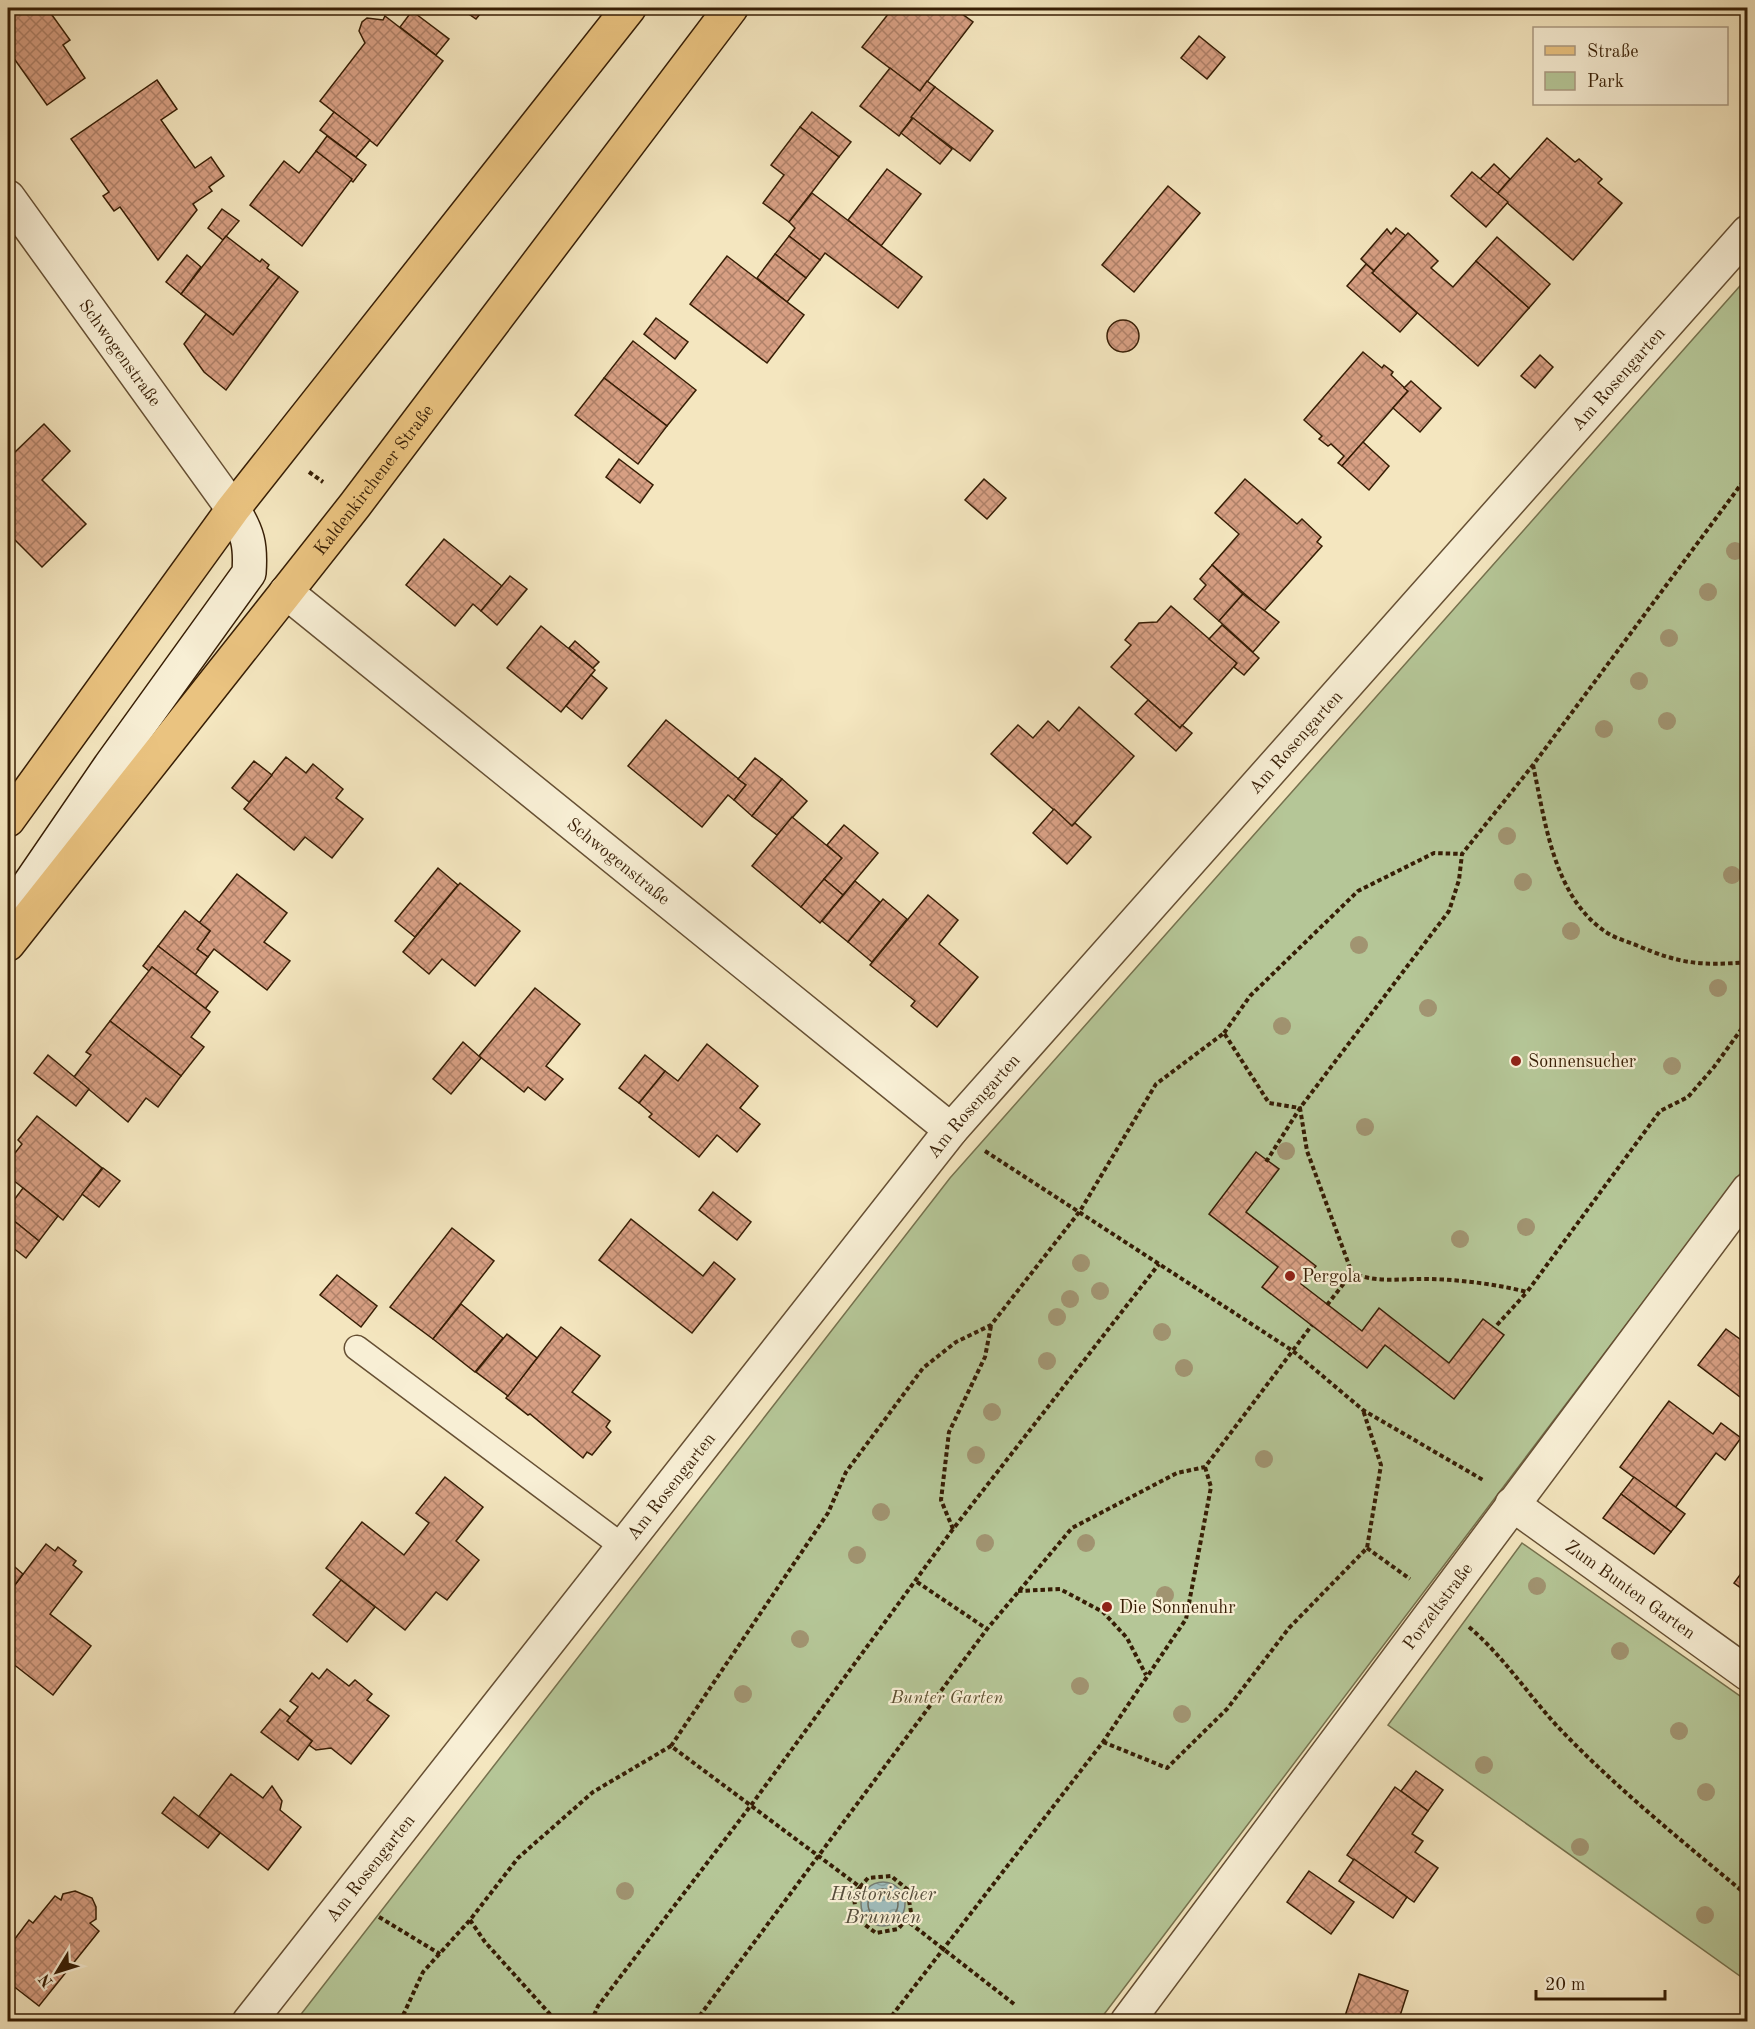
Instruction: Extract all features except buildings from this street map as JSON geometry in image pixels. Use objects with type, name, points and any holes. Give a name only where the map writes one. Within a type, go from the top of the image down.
[{"type":"main road","points":[[8,820],[233,509],[629,8]]},
{"type":"main road","name":"Kaldenkirchener Straße","points":[[8,944],[354,505],[731,8]]},
{"type":"street","name":"Schwogenstraße","points":[[8,197],[233,509]]},
{"type":"street","name":"Am Rosengarten","points":[[249,2022],[951,1130],[1748,232]]},
{"type":"street","points":[[8,915],[110,766],[249,573],[251,549],[245,529],[233,509]]},
{"type":"street","name":"Schwogenstraße","points":[[286,592],[951,1130]]},
{"type":"street","name":"Porzeltstraße","points":[[1127,2022],[1748,1190]]},
{"type":"street","name":"Zum Bunten Garten","points":[[1512,1504],[1748,1674]]},
{"type":"lane","points":[[357,1348],[622,1546]]},
{"type":"path","points":[[280,451],[354,505]]},
{"type":"path","points":[[1266,1162],[1300,1108],[1449,911],[1460,880],[1462,854],[1533,765],[1748,475]]},
{"type":"path","points":[[1533,765],[1550,842],[1570,892],[1593,922],[1604,932],[1681,962],[1706,965],[1748,962]]},
{"type":"path","points":[[400,2022],[423,1972],[470,1920],[526,1851],[593,1792],[671,1746],[828,1513],[846,1472],[923,1368],[956,1342],[991,1325],[1080,1211],[1156,1084],[1224,1033],[1250,996],[1358,891],[1434,853],[1462,854]]},
{"type":"path","points":[[1497,1325],[1527,1292],[1660,1111],[1688,1097],[1748,1020]]},
{"type":"path","points":[[1224,1033],[1269,1103],[1300,1108]]},
{"type":"path","points":[[1300,1108],[1307,1151],[1353,1273],[1371,1280],[1430,1279],[1498,1284],[1527,1292]]},
{"type":"path","points":[[951,1130],[1080,1211],[1293,1351],[1363,1410],[1476,1474],[1512,1504]]},
{"type":"path","points":[[591,2022],[598,2006],[917,1582],[953,1528],[1159,1264]]},
{"type":"path","points":[[1327,1305],[1353,1273]]},
{"type":"path","points":[[953,1528],[941,1500],[949,1432],[985,1357],[991,1325]]},
{"type":"path","points":[[695,2022],[987,1629],[1072,1527],[1177,1473],[1204,1467],[1312,1325]]},
{"type":"path","points":[[1102,1742],[1167,1768],[1211,1726],[1289,1628],[1367,1548],[1381,1465],[1363,1410]]},
{"type":"path","points":[[887,2022],[1102,1742],[1186,1619],[1210,1487],[1204,1467]]},
{"type":"path","points":[[1367,1548],[1439,1601],[1487,1643],[1557,1725],[1625,1794],[1748,1896]]},
{"type":"path","points":[[917,1582],[987,1629]]},
{"type":"path","points":[[1018,1591],[1060,1589],[1103,1612],[1127,1638],[1146,1675]]},
{"type":"path","points":[[671,1746],[752,1804],[860,1887]]},
{"type":"path","points":[[891,1876],[907,1889],[911,1912],[898,1929],[876,1933],[856,1918],[854,1895],[860,1887],[868,1878],[891,1876]]},
{"type":"path","points":[[347,1898],[440,1954]]},
{"type":"path","points":[[470,1920],[486,1942],[557,2022]]},
{"type":"path","points":[[906,1920],[1014,2004]]},
{"type":"green space","name":"Bunter Garten","points":[[1747,278],[1747,1165],[1099,2021],[295,2022],[950,1178]]},
{"type":"green space","points":[[1522,1543],[1747,1701],[1747,1981],[1388,1725]]},
{"type":"water","name":"Historischer Brunnen","points":[[883,1882],[898,1889],[905,1904],[898,1919],[883,1926],[868,1919],[861,1904],[868,1889]]},
{"type":"place","name":"Sonnensucher","points":[[1516,1061]]},
{"type":"place","name":"Pergola","points":[[1290,1276]]},
{"type":"place","name":"Die Sonnenuhr","points":[[1107,1607]]}]
